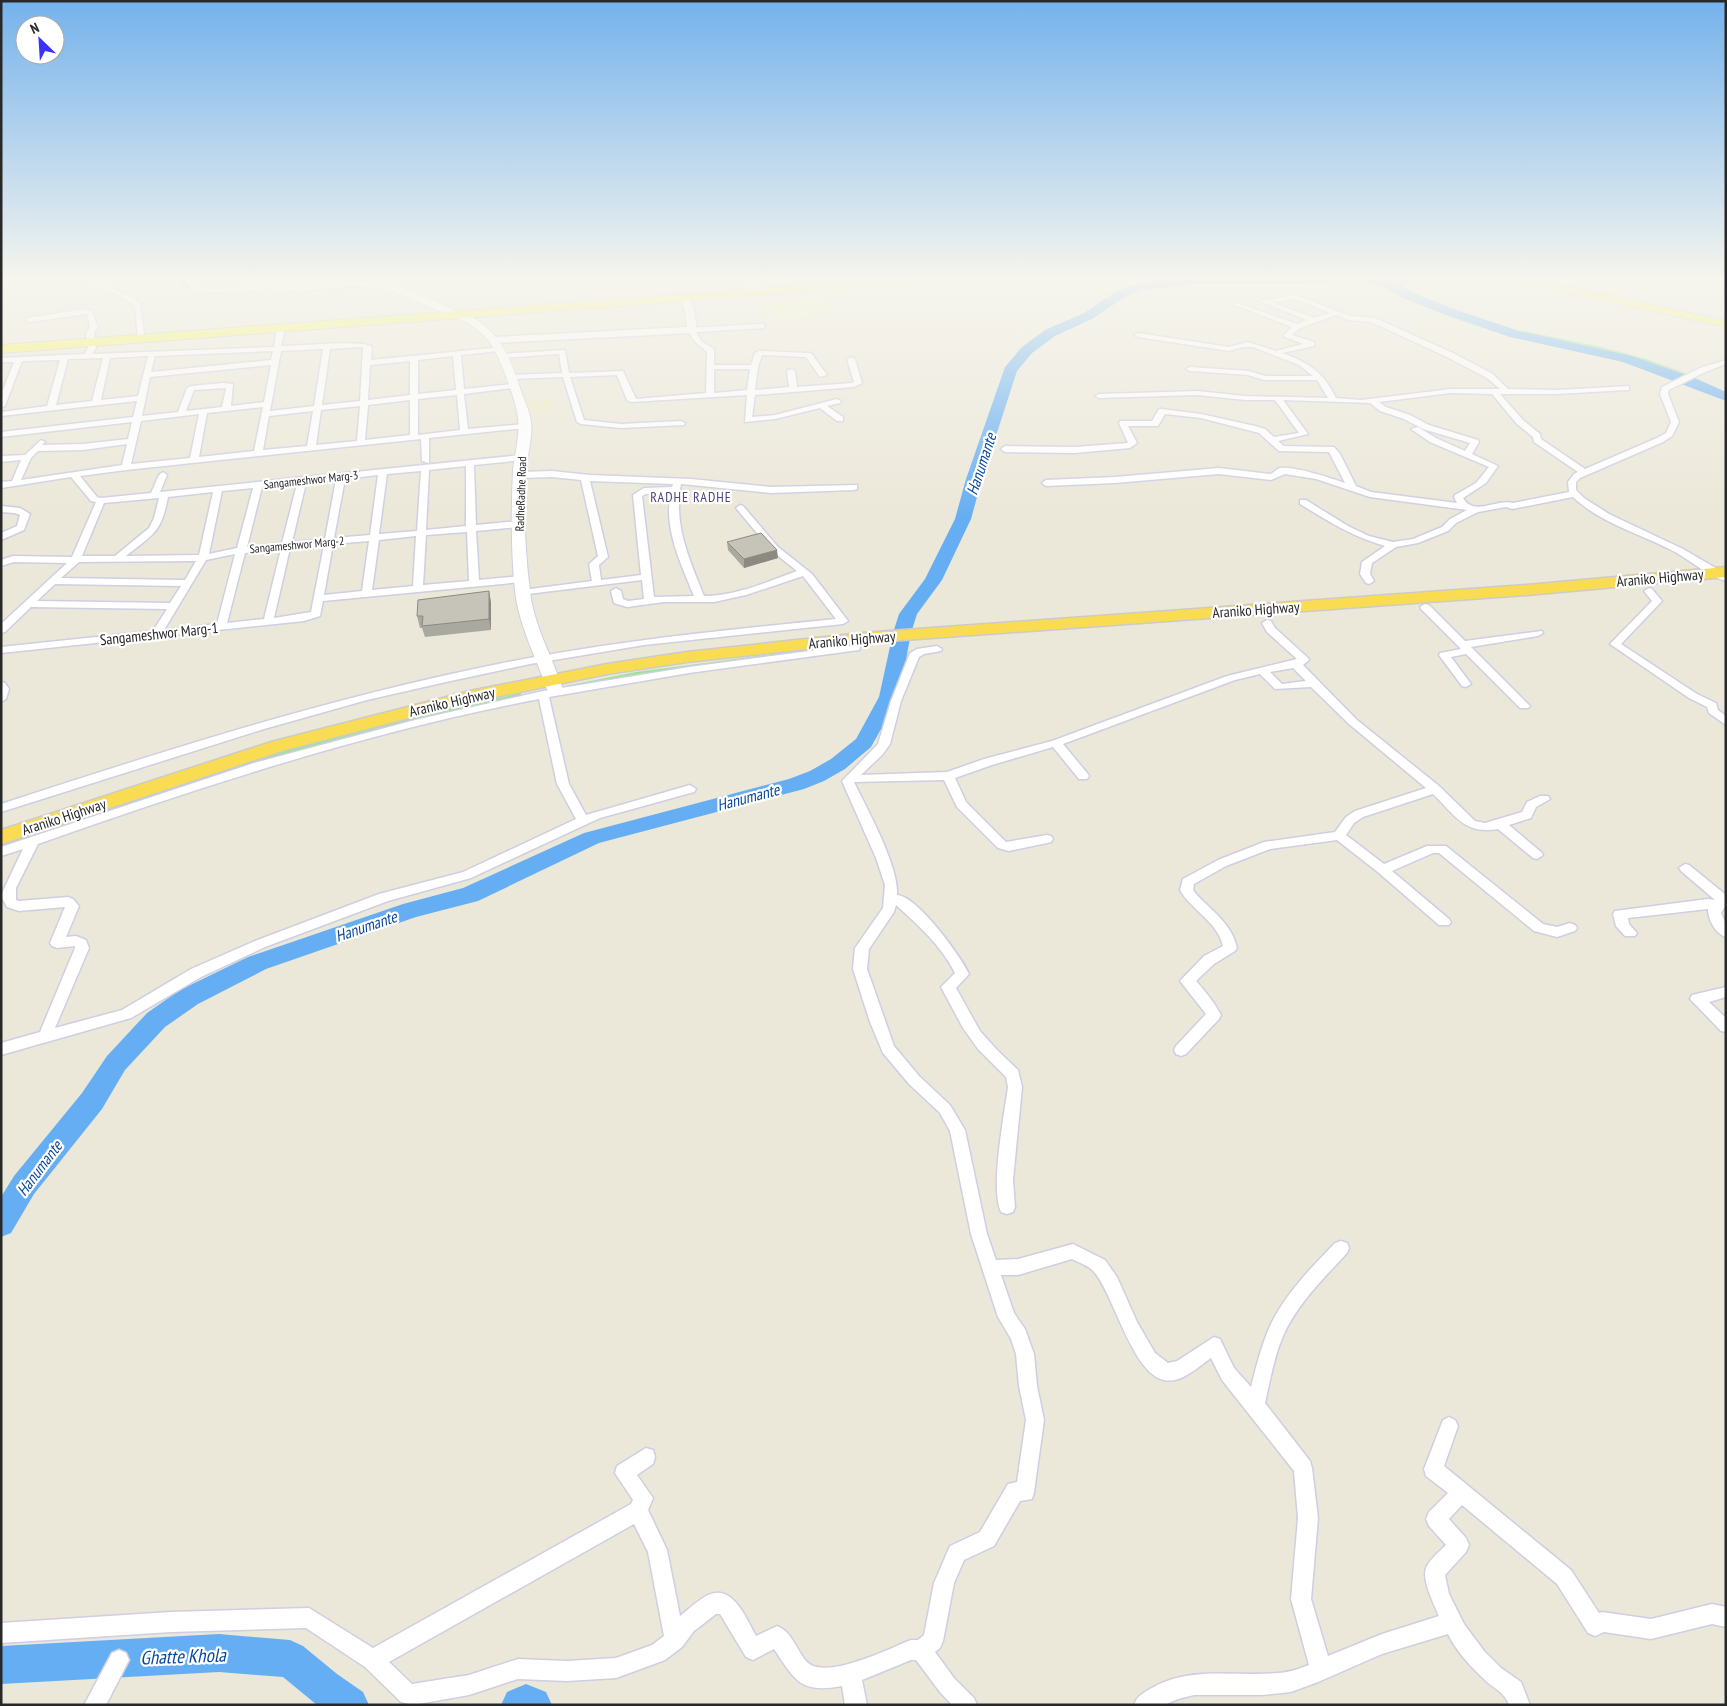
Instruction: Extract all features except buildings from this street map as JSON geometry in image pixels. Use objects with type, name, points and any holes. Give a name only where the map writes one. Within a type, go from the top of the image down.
[{"type":"highway","name":"Araniko Highway","points":[[1,837],[278,746],[460,699],[667,649],[859,638],[944,627],[1527,590],[1718,570]]},
{"type":"highway","name":"Araniko Highway","points":[[1,824],[237,746],[343,715],[549,679]]},
{"type":"main road","name":"RadheRadhe Road","points":[[501,356],[525,426],[521,458],[518,524],[523,592],[532,632],[549,679]]},
{"type":"street","points":[[1,360],[94,356]]},
{"type":"street","points":[[96,403],[107,356]]},
{"type":"street","points":[[126,467],[151,356]]},
{"type":"street","points":[[258,454],[275,356]]},
{"type":"street","points":[[311,448],[325,356]]},
{"type":"street","points":[[362,443],[367,356]]},
{"type":"street","points":[[367,363],[440,356]]},
{"type":"street","points":[[457,356],[464,432]]},
{"type":"street","points":[[563,356],[566,375],[581,422],[622,426],[682,423]]},
{"type":"street","points":[[710,356],[710,394]]},
{"type":"street","points":[[758,356],[754,367],[748,420],[781,416],[837,401]]},
{"type":"street","points":[[809,356],[823,375]]},
{"type":"street","points":[[1283,356],[1301,362],[1319,378],[1327,388],[1333,401]]},
{"type":"street","points":[[1450,356],[1490,376],[1506,390]]},
{"type":"street","points":[[51,408],[65,357]]},
{"type":"street","points":[[414,358],[414,437]]},
{"type":"street","points":[[1,406],[19,359]]},
{"type":"street","points":[[265,414],[461,392],[511,382],[566,375],[620,372],[631,400],[636,401],[856,384],[858,383],[851,359]]},
{"type":"street","points":[[147,375],[274,362]]},
{"type":"street","points":[[1718,570],[1615,520],[1572,491],[1574,480],[1585,473],[1649,446],[1669,434],[1675,422],[1664,391],[1665,389],[1694,376],[1704,368],[1726,362]]},
{"type":"street","points":[[711,367],[754,367]]},
{"type":"street","points":[[1190,370],[1256,374],[1264,378],[1319,378]]},
{"type":"street","points":[[790,371],[793,390]]},
{"type":"street","points":[[181,414],[190,389],[223,385],[230,386],[226,409]]},
{"type":"street","points":[[1099,396],[1180,392],[1245,398],[1373,402],[1432,392],[1506,390],[1557,392],[1626,388]]},
{"type":"street","points":[[1493,390],[1537,440],[1585,473]]},
{"type":"street","points":[[1,414],[142,398]]},
{"type":"street","points":[[1272,440],[1304,434],[1277,398]]},
{"type":"street","points":[[1373,402],[1383,409],[1407,417],[1426,427],[1475,442],[1467,455]]},
{"type":"street","points":[[1,434],[267,404]]},
{"type":"street","points":[[820,406],[840,419]]},
{"type":"street","points":[[194,460],[203,412]]},
{"type":"street","points":[[1005,449],[1075,450],[1130,445],[1133,443],[1124,424],[1155,424],[1162,412],[1208,417],[1262,431],[1282,449],[1331,449],[1336,454],[1352,488]]},
{"type":"street","points":[[1,485],[126,467],[525,426]]},
{"type":"street","points":[[15,483],[27,456],[37,448],[51,429]]},
{"type":"street","points":[[1415,429],[1494,466],[1490,474],[1476,488],[1458,497],[1460,502],[1471,509]]},
{"type":"street","points":[[418,588],[426,464],[425,436]]},
{"type":"street","points":[[37,448],[76,447],[132,441]]},
{"type":"street","points":[[1,459],[27,456]]},
{"type":"street","name":"Sangameshwor Marg-3","points":[[101,501],[383,472],[426,464],[470,463],[521,458]]},
{"type":"street","points":[[470,463],[474,583]]},
{"type":"street","points":[[1046,483],[1115,480],[1218,471],[1271,477],[1285,471],[1318,477],[1370,494],[1399,500],[1471,509],[1507,504],[1512,506],[1574,494]]},
{"type":"street","points":[[367,593],[383,472]]},
{"type":"street","points":[[521,475],[552,474],[677,485],[771,490],[854,487]]},
{"type":"street","points":[[1,630],[75,560],[101,501],[94,499],[74,475]]},
{"type":"street","points":[[117,559],[128,547],[148,534],[156,526],[163,475]]},
{"type":"street","points":[[341,476],[319,598],[522,578]]},
{"type":"street","points":[[590,478],[585,479],[603,557],[594,564],[597,583]]},
{"type":"street","points":[[268,622],[302,480]]},
{"type":"street","points":[[221,627],[258,485]]},
{"type":"street","points":[[649,600],[638,495],[644,491],[677,485]]},
{"type":"street","points":[[677,485],[673,520],[700,599]]},
{"type":"street","points":[[156,634],[203,558],[218,490]]},
{"type":"street","points":[[1303,502],[1345,528],[1366,538],[1393,545]]},
{"type":"street","points":[[1,852],[304,752],[416,723],[549,679],[643,642],[843,621],[804,572],[776,550],[740,508]]},
{"type":"street","points":[[1,509],[18,510],[25,514],[21,528],[1,537]]},
{"type":"street","points":[[1369,581],[1365,574],[1367,562],[1393,545],[1415,541],[1445,529],[1453,520],[1471,509]]},
{"type":"street","name":"Sangameshwor Marg-2","points":[[1,563],[13,559],[203,558],[242,550],[518,524]]},
{"type":"street","points":[[616,590],[618,601],[622,603],[634,604],[649,600],[700,599],[743,593],[804,572]]},
{"type":"street","points":[[523,592],[646,577]]},
{"type":"street","points":[[52,581],[188,583]]},
{"type":"street","points":[[1649,592],[1657,601],[1615,644],[1693,696],[1712,705],[1713,711],[1726,722]]},
{"type":"street","name":"Sangameshwor Marg-1","points":[[1,650],[304,618],[316,614],[319,598]]},
{"type":"street","points":[[28,604],[174,606]]},
{"type":"street","points":[[1425,607],[1524,706]]},
{"type":"street","points":[[853,777],[861,779],[948,776],[988,762],[1056,743],[1188,693],[1262,670],[1296,664],[1304,660],[1271,630],[1267,622]]},
{"type":"street","points":[[1466,684],[1444,655],[1465,648],[1538,634]]},
{"type":"street","points":[[1,808],[122,768],[311,711],[418,684],[549,679],[742,662],[859,638]]},
{"type":"street","points":[[1,1633],[170,1622],[309,1618],[372,1660],[408,1695],[470,1685],[518,1669],[567,1671],[616,1668],[658,1653],[675,1640],[687,1624],[713,1603],[726,1605],[753,1650],[777,1636],[786,1645],[795,1665],[806,1675],[823,1679],[850,1673],[911,1650],[921,1650],[933,1641],[944,1583],[957,1553],[987,1539],[1015,1491],[1025,1492],[1035,1420],[1028,1386],[1025,1354],[1019,1335],[1007,1317],[979,1234],[956,1130],[945,1109],[914,1080],[888,1049],[876,1022],[860,969],[862,948],[889,909],[892,895],[891,885],[882,858],[848,780],[884,744],[904,677],[914,655],[921,651],[937,649]]},
{"type":"street","points":[[1296,664],[1353,722],[1435,789],[1471,824],[1486,827],[1527,815],[1531,805],[1544,799]]},
{"type":"street","points":[[1262,670],[1279,688],[1314,684]]},
{"type":"street","points":[[549,679],[563,784],[583,820]]},
{"type":"street","points":[[1,685],[4,689],[1,699]]},
{"type":"street","points":[[1056,743],[1083,776]]},
{"type":"street","points":[[948,776],[961,804],[1002,845],[1009,847],[1047,839]]},
{"type":"street","points":[[1,1049],[126,1014],[196,973],[260,944],[384,897],[467,875],[583,820],[608,811],[690,789]]},
{"type":"street","points":[[1339,836],[1350,820],[1360,814],[1435,789]]},
{"type":"street","points":[[1500,824],[1537,856]]},
{"type":"street","points":[[1181,1050],[1214,1015],[1204,999],[1187,981],[1209,960],[1230,948],[1230,939],[1226,931],[1191,899],[1186,890],[1188,882],[1222,863],[1268,846],[1339,836],[1383,870],[1444,922]]},
{"type":"street","points":[[33,841],[7,895],[9,900],[12,904],[19,906],[68,902],[72,906],[57,943],[76,942],[81,944],[82,948],[47,1035]]},
{"type":"street","points":[[1383,870],[1431,849],[1442,850],[1539,928],[1557,932],[1570,928]]},
{"type":"street","points":[[1686,868],[1722,902]]},
{"type":"street","points":[[898,899],[938,938],[956,960],[962,974],[948,987],[962,1018],[992,1057],[1013,1074],[1015,1088],[1005,1180],[1007,1207]]},
{"type":"street","points":[[1722,902],[1714,913],[1718,924],[1726,932]]},
{"type":"street","points":[[1630,933],[1623,926],[1620,914],[1722,902]]},
{"type":"street","points":[[1726,992],[1697,999],[1726,1027]]},
{"type":"street","points":[[1255,1405],[1274,1340],[1285,1314],[1315,1275],[1341,1248]]},
{"type":"street","points":[[990,1268],[1018,1267],[1073,1251],[1099,1265],[1111,1282],[1132,1328],[1149,1359],[1165,1372],[1181,1369],[1214,1344],[1228,1374],[1255,1405],[1303,1468],[1308,1518],[1301,1599],[1321,1670]]},
{"type":"street","points":[[1449,1426],[1433,1468],[1564,1577],[1595,1626],[1602,1622],[1651,1629],[1712,1614],[1726,1617]]},
{"type":"street","points":[[372,1660],[638,1511],[644,1498],[624,1473],[646,1457]]},
{"type":"street","points":[[1462,1492],[1436,1519],[1459,1545],[1434,1572],[1440,1596],[1453,1622],[1477,1658],[1494,1675],[1514,1689],[1520,1705]]},
{"type":"street","points":[[638,1511],[657,1550],[675,1640]]},
{"type":"street","points":[[1144,1705],[1166,1690],[1180,1686],[1297,1681],[1360,1652],[1414,1632],[1453,1622]]},
{"type":"street","points":[[921,1650],[947,1685],[967,1705]]},
{"type":"street","points":[[94,1705],[118,1660]]},
{"type":"street","points":[[850,1673],[856,1705]]},
{"type":"shaded area","points":[[553,398],[555,406],[552,411],[537,414],[527,409],[524,401]]},
{"type":"green space","points":[[1602,356],[1634,356],[1691,375],[1677,381]]},
{"type":"green space","points":[[849,646],[852,647],[736,660],[565,686],[636,672]]},
{"type":"green space","points":[[521,693],[521,696],[372,730],[274,757],[1,848],[1,845],[273,754],[371,727]]},
{"type":"waterway","name":"Hanumante","points":[[1,1224],[24,1185],[92,1101],[116,1063],[156,1020],[189,997],[257,963],[411,910],[470,895],[592,838],[796,784],[817,776],[838,764],[864,743],[889,697],[902,633],[908,614],[933,580],[963,519],[974,479],[1005,390],[1010,370],[1022,356]]},
{"type":"waterway","points":[[1612,356],[1627,359],[1692,382],[1726,397]]},
{"type":"waterway","name":"Ghatte Khola","points":[[1,1665],[219,1653],[290,1659],[324,1687],[350,1705]]},
{"type":"waterway","name":"Ghatte Khola","points":[[520,1705],[526,1703],[533,1705]]},
{"type":"district","name":"RADHE RADHE","points":[[691,497]]}]
